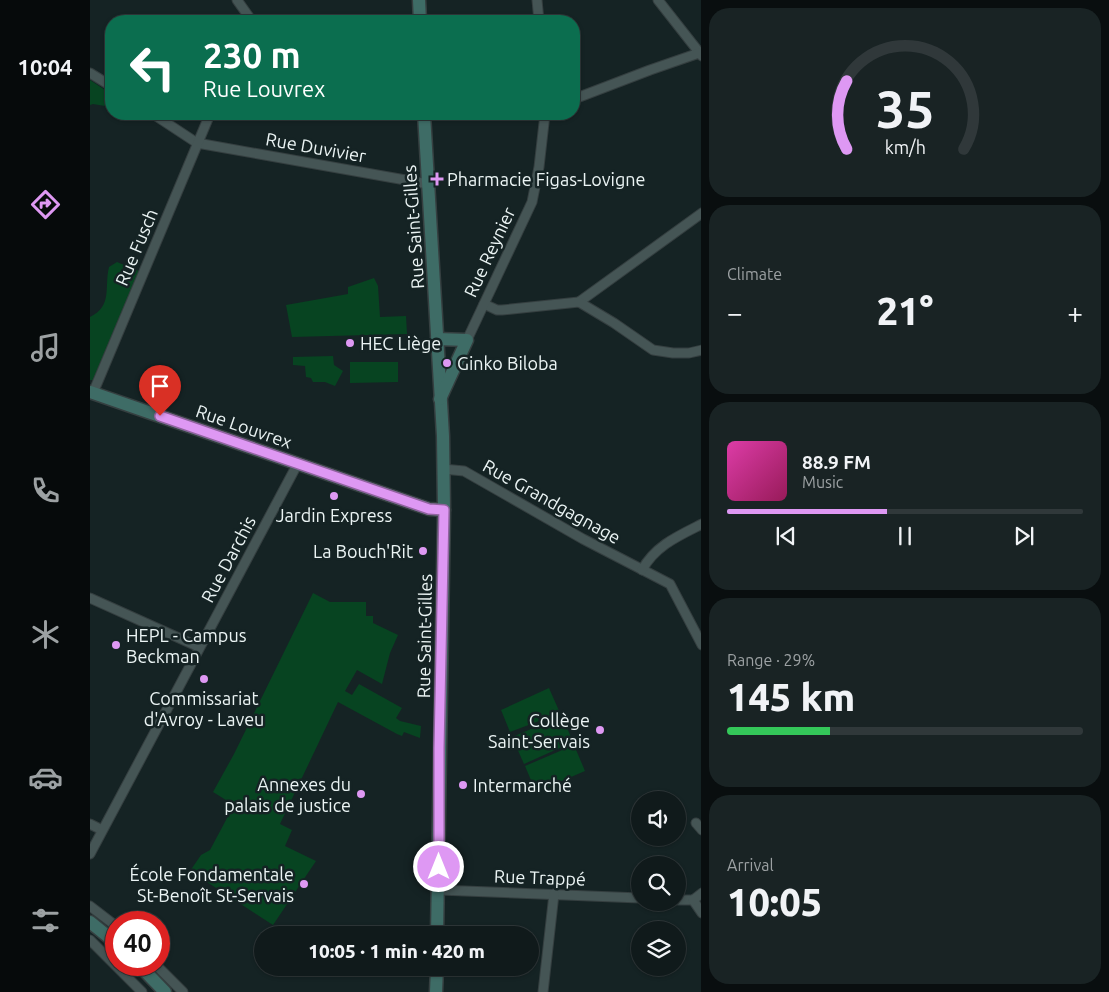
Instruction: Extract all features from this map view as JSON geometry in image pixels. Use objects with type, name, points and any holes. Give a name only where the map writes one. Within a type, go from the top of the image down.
[{"type":"street","points":[[237,0],[248,15]]},
{"type":"street","points":[[419,0],[420,15]]},
{"type":"street","points":[[537,0],[538,15]]},
{"type":"street","points":[[580,97],[650,70],[701,54],[658,0]]},
{"type":"street","points":[[90,73],[105,82]]},
{"type":"street","points":[[162,120],[197,143]]},
{"type":"street","name":"Rue Fusch","points":[[92,392],[207,120]]},
{"type":"street","name":"Rue Saint-Gilles","points":[[424,120],[438,339],[444,510],[439,748],[438,926]]},
{"type":"street","name":"Rue Reynier","points":[[440,399],[532,202],[545,120]]},
{"type":"street","name":"Rue Duvivier","points":[[197,143],[428,184]]},
{"type":"street","points":[[484,304],[497,310],[502,310],[579,302],[701,214]]},
{"type":"street","points":[[579,302],[614,323],[652,350],[673,353],[689,353],[701,350]]},
{"type":"street","points":[[438,339],[467,340]]},
{"type":"street","name":"Rue Louvrex","points":[[92,392],[429,509],[444,510]]},
{"type":"street","name":"Rue Darchis","points":[[90,854],[298,463]]},
{"type":"street","name":"Rue Grandgagnage","points":[[443,469],[464,471],[583,538],[670,584],[701,643]]},
{"type":"street","points":[[642,570],[648,559],[655,552],[677,537],[701,525]]},
{"type":"street","points":[[90,598],[199,647]]},
{"type":"street","points":[[90,824],[102,830]]},
{"type":"street","name":"Rue Trappé","points":[[439,890],[631,898]]},
{"type":"street","points":[[686,900],[693,900],[701,893]]},
{"type":"street","points":[[543,992],[554,894]]},
{"type":"street","points":[[693,900],[701,912]]},
{"type":"street","points":[[90,906],[105,918]]},
{"type":"street","points":[[90,922],[105,934]]},
{"type":"street","points":[[90,940],[142,992]]},
{"type":"street","points":[[149,976],[165,992]]},
{"type":"street","points":[[167,976],[183,992]]},
{"type":"street","points":[[436,976],[436,992]]},
{"type":"green space","points":[[90,80],[105,90],[105,106],[90,105]]},
{"type":"green space","points":[[117,262],[139,271],[93,380],[90,380],[90,317],[97,313],[105,302],[109,267]]},
{"type":"green space","points":[[374,278],[378,286],[380,317],[406,316],[407,334],[292,337],[286,305],[348,294],[348,287]]},
{"type":"green space","points":[[333,356],[334,365],[343,371],[335,386],[325,382],[313,382],[311,378],[306,377],[305,366],[293,365],[293,357]]},
{"type":"green space","points":[[350,362],[398,362],[398,382],[350,383]]},
{"type":"green space","points":[[313,593],[330,602],[366,602],[366,616],[373,616],[373,623],[398,635],[390,653],[382,684],[357,670],[345,691],[352,695],[359,684],[402,708],[396,718],[400,721],[421,726],[420,738],[404,732],[402,736],[397,734],[338,702],[280,824],[292,830],[285,846],[316,861],[273,925],[190,871],[201,855],[210,850],[234,805],[213,792],[234,754]]},
{"type":"green space","points":[[549,688],[560,713],[510,732],[501,710]]},
{"type":"green space","points":[[562,716],[573,742],[524,764],[512,737]]},
{"type":"green space","points":[[574,745],[585,771],[536,792],[525,766]]},
{"type":"place","name":"Pharmacie Figas-Lovigne","points":[[437,179]]},
{"type":"place","name":"HEC Liège","points":[[350,343]]},
{"type":"place","name":"Ginko Biloba","points":[[447,363]]},
{"type":"place","name":"Jardin Express","points":[[334,496]]},
{"type":"place","name":"La Bouch'Rit","points":[[423,551]]},
{"type":"place","name":"HEPL - Campus Beckman","points":[[116,645]]},
{"type":"place","name":"Commissariat d'Avroy - Laveu","points":[[204,679]]},
{"type":"place","name":"Collège Saint-Servais","points":[[600,730]]},
{"type":"place","name":"Intermarché","points":[[463,785]]},
{"type":"place","name":"Annexes du palais de justice","points":[[361,794]]},
{"type":"place","name":"École Fondamentale St-Benoît St-Servais","points":[[304,884]]},
{"type":"route","points":[[160,416],[429,509],[444,510],[439,748],[439,867]]}]
